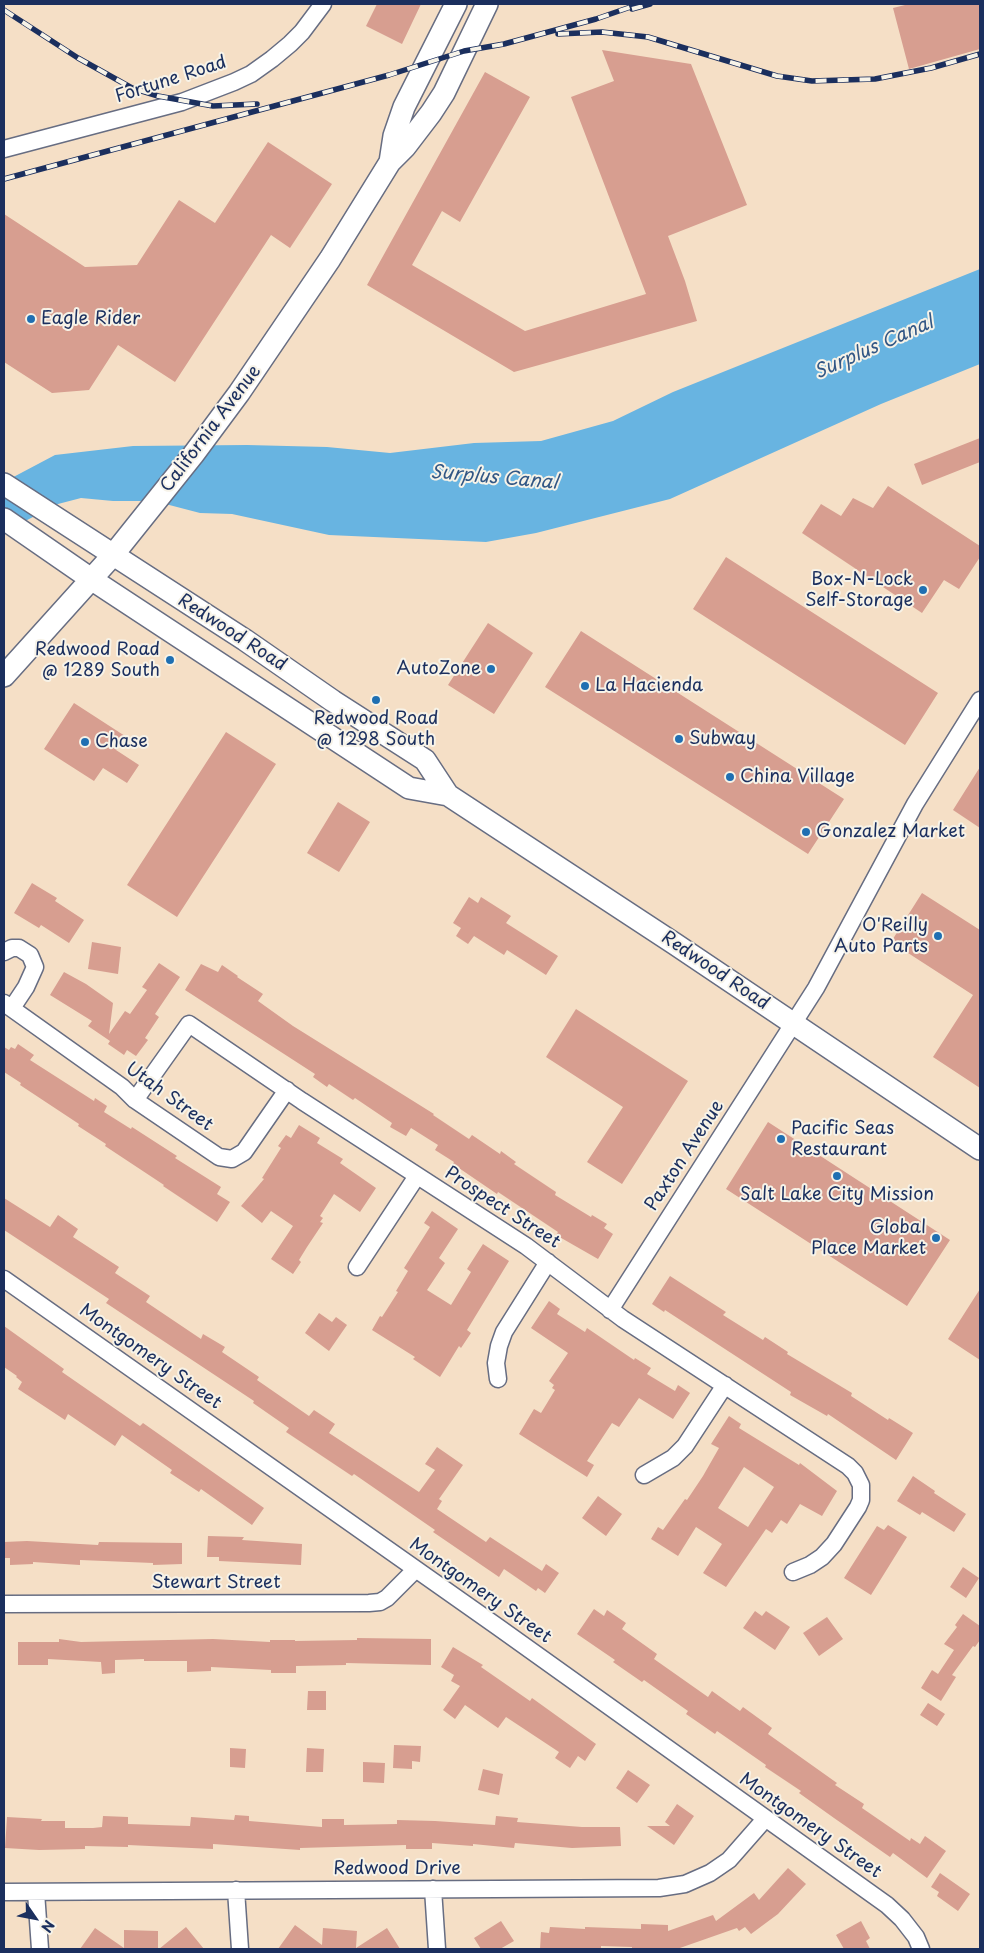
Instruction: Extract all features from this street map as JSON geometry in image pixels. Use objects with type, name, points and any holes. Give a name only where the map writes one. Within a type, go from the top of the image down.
[{"type":"main road","name":"California Avenue","points":[[390,162],[394,136],[400,117],[456,4]]},
{"type":"main road","name":"California Avenue","points":[[4,676],[113,555],[239,393],[330,259],[390,162],[417,134],[435,106],[487,4]]},
{"type":"main road","name":"Redwood Road","points":[[4,484],[245,640],[333,701],[426,760],[448,795]]},
{"type":"main road","name":"Redwood Road","points":[[4,519],[91,580],[409,788],[448,795],[980,1149]]},
{"type":"street","name":"Fortune Road","points":[[4,149],[182,102],[234,82],[251,74],[290,44],[313,19],[323,4]]},
{"type":"street","name":"Paxton Avenue","points":[[610,1310],[819,984],[915,804],[980,700]]},
{"type":"street","name":"Utah Street","points":[[4,952],[12,948],[18,948],[30,955],[35,967],[26,987],[8,1006],[213,1154],[232,1159],[240,1156],[250,1145],[287,1090]]},
{"type":"street","name":"Prospect Street","points":[[136,1100],[189,1024],[548,1262],[610,1310],[848,1466],[855,1472],[861,1485],[861,1500],[858,1507],[834,1544],[822,1557],[810,1565],[793,1572]]},
{"type":"street","points":[[357,1267],[417,1176]]},
{"type":"street","points":[[498,1379],[496,1363],[504,1332],[548,1262]]},
{"type":"street","name":"Montgomery Street","points":[[4,1279],[887,1905],[902,1919],[916,1937],[921,1949]]},
{"type":"street","points":[[644,1475],[673,1458],[684,1446],[724,1385]]},
{"type":"street","name":"Stewart Street","points":[[4,1604],[369,1603],[380,1602],[388,1598],[415,1570]]},
{"type":"street","name":"Redwood Drive","points":[[4,1892],[659,1888],[685,1884],[710,1873],[729,1860],[765,1819]]},
{"type":"street","points":[[433,1889],[437,1949]]},
{"type":"street","points":[[236,1890],[240,1949]]},
{"type":"street","points":[[36,1892],[40,1949]]},
{"type":"water","name":"Surplus Canal","points":[[980,269],[980,364],[881,404],[670,499],[536,533],[486,542],[329,535],[232,514],[200,513],[154,501],[113,501],[81,498],[58,504],[4,532],[4,482],[55,455],[133,446],[247,445],[327,447],[390,453],[474,443],[541,441],[613,421],[673,392]]},
{"type":"building","points":[[377,4],[421,4],[402,44],[366,26]]},
{"type":"building","points":[[909,4],[980,4],[980,49],[909,69],[893,8]]},
{"type":"building","points":[[602,50],[691,64],[747,205],[668,236],[685,281],[697,321],[514,372],[367,285],[485,72],[530,97],[460,222],[442,211],[412,265],[525,331],[646,294],[571,97],[614,81]]},
{"type":"building","points":[[268,142],[332,184],[290,248],[271,235],[175,382],[118,345],[89,390],[52,393],[4,362],[4,214],[85,267],[137,265],[179,200],[215,223]]},
{"type":"building","points":[[980,438],[980,462],[922,485],[914,464]]},
{"type":"building","points":[[888,486],[980,546],[980,557],[959,589],[944,580],[922,613],[802,533],[821,504],[841,516],[853,498],[873,508]]},
{"type":"building","points":[[726,557],[938,693],[905,745],[693,609]]},
{"type":"building","name":"AutoZone","points":[[488,623],[533,653],[494,714],[448,685]]},
{"type":"building","points":[[581,631],[844,799],[808,854],[545,687]]},
{"type":"building","name":"Chase","points":[[74,703],[125,736],[116,750],[139,765],[127,783],[103,768],[94,781],[44,749]]},
{"type":"building","points":[[226,732],[276,764],[177,917],[127,885]]},
{"type":"building","points":[[980,767],[980,828],[953,810]]},
{"type":"building","points":[[338,802],[370,822],[339,872],[307,853]]},
{"type":"building","points":[[32,883],[57,898],[55,901],[84,920],[69,943],[41,925],[39,928],[14,913]]},
{"type":"building","points":[[922,893],[980,930],[980,1088],[933,1057],[973,995],[891,942]]},
{"type":"building","points":[[469,897],[478,903],[481,897],[511,916],[506,923],[558,956],[546,975],[507,950],[504,955],[474,936],[468,944],[456,936],[461,928],[453,923]]},
{"type":"building","points":[[92,942],[121,947],[118,974],[88,969]]},
{"type":"building","points":[[159,963],[180,977],[155,1014],[159,1017],[145,1038],[148,1040],[136,1056],[127,1050],[124,1055],[108,1044],[110,1041],[88,1026],[92,1021],[50,995],[64,972],[86,984],[113,1003],[109,1034],[125,1011],[130,1014],[147,990],[142,987]]},
{"type":"building","points":[[201,964],[218,972],[222,965],[263,994],[258,1001],[293,1026],[434,1114],[469,1139],[472,1135],[500,1154],[501,1151],[516,1162],[514,1164],[556,1192],[555,1195],[591,1217],[592,1215],[607,1224],[604,1228],[613,1234],[598,1259],[556,1235],[558,1232],[453,1164],[454,1162],[435,1150],[438,1145],[411,1128],[406,1136],[390,1127],[392,1123],[355,1098],[353,1100],[329,1084],[327,1087],[313,1077],[315,1074],[185,990]]},
{"type":"building","points":[[576,1009],[688,1081],[622,1184],[587,1162],[623,1107],[546,1057]]},
{"type":"building","points":[[18,1044],[34,1055],[30,1060],[94,1101],[95,1098],[107,1106],[104,1112],[131,1129],[132,1127],[177,1156],[175,1158],[221,1187],[217,1194],[230,1202],[217,1222],[105,1146],[106,1144],[78,1126],[79,1124],[20,1085],[21,1083],[4,1072],[4,1047],[9,1050],[11,1047],[15,1049]]},
{"type":"building","points":[[768,1122],[950,1240],[907,1306],[726,1189]]},
{"type":"building","points":[[299,1125],[320,1138],[317,1143],[343,1159],[340,1163],[376,1188],[360,1212],[334,1194],[320,1216],[323,1218],[320,1222],[323,1223],[299,1260],[301,1262],[293,1274],[271,1259],[293,1226],[271,1211],[262,1223],[241,1206],[264,1179],[262,1178],[281,1148],[278,1146],[286,1135],[291,1138]]},
{"type":"building","points":[[4,1198],[50,1227],[58,1215],[78,1229],[73,1237],[119,1267],[115,1273],[150,1296],[146,1302],[201,1339],[203,1334],[225,1347],[222,1352],[259,1377],[257,1380],[309,1416],[314,1410],[335,1424],[329,1433],[419,1492],[435,1470],[425,1464],[437,1447],[463,1465],[439,1499],[442,1501],[437,1509],[486,1542],[490,1537],[542,1571],[546,1564],[559,1573],[545,1593],[538,1588],[536,1591],[504,1569],[499,1577],[433,1532],[435,1530],[354,1474],[352,1476],[286,1432],[289,1428],[253,1403],[254,1401],[106,1303],[109,1299],[4,1230]]},
{"type":"building","points":[[432,1211],[458,1229],[439,1258],[445,1263],[427,1290],[451,1305],[471,1272],[467,1269],[483,1244],[509,1261],[467,1330],[471,1333],[461,1348],[459,1346],[440,1377],[413,1359],[415,1357],[372,1330],[398,1292],[396,1291],[408,1271],[404,1268],[430,1227],[424,1223]]},
{"type":"building","points":[[670,1276],[726,1312],[723,1315],[763,1340],[765,1337],[788,1352],[787,1354],[852,1393],[851,1396],[888,1420],[889,1418],[913,1433],[896,1460],[828,1414],[827,1416],[790,1395],[791,1392],[665,1310],[664,1312],[652,1304]]},
{"type":"building","points":[[980,1289],[980,1360],[948,1339]]},
{"type":"building","points":[[549,1301],[560,1309],[557,1314],[585,1332],[587,1328],[634,1360],[635,1358],[651,1368],[647,1374],[675,1391],[678,1385],[690,1393],[673,1419],[639,1398],[619,1427],[612,1423],[587,1461],[594,1465],[587,1477],[519,1434],[534,1409],[541,1413],[555,1390],[552,1388],[554,1385],[549,1381],[568,1353],[531,1328]]},
{"type":"building","points":[[319,1313],[332,1322],[336,1317],[347,1325],[329,1351],[305,1333]]},
{"type":"building","points":[[4,1326],[64,1369],[62,1372],[140,1426],[143,1423],[264,1508],[252,1525],[201,1489],[199,1492],[170,1473],[172,1470],[122,1435],[115,1446],[68,1414],[65,1420],[18,1389],[22,1382],[4,1367]]},
{"type":"building","points":[[729,1416],[741,1424],[739,1428],[799,1465],[800,1463],[837,1491],[822,1516],[800,1504],[787,1524],[781,1520],[772,1533],[766,1529],[726,1587],[703,1573],[722,1544],[696,1527],[678,1556],[651,1539],[658,1527],[663,1530],[703,1476],[719,1448],[711,1444]],"holes":[[[744,1467],[774,1487],[748,1527],[718,1508]]]},
{"type":"building","points":[[913,1476],[935,1491],[934,1493],[966,1514],[954,1532],[922,1512],[920,1515],[897,1501]]},
{"type":"building","points":[[598,1496],[622,1514],[606,1536],[582,1518]]},
{"type":"building","points":[[888,1525],[907,1537],[871,1595],[844,1578],[877,1526],[884,1530]]},
{"type":"building","points":[[208,1536],[244,1537],[242,1540],[302,1544],[301,1565],[219,1561],[219,1557],[207,1557]]},
{"type":"building","points":[[27,1541],[98,1545],[99,1542],[182,1543],[182,1564],[153,1565],[153,1563],[80,1560],[80,1565],[33,1562],[33,1564],[10,1565],[10,1558],[4,1558],[4,1542]]},
{"type":"building","points":[[963,1567],[979,1578],[966,1598],[950,1587]]},
{"type":"building","points":[[594,1609],[604,1616],[607,1610],[626,1623],[622,1629],[657,1654],[654,1659],[708,1697],[712,1691],[740,1711],[743,1707],[772,1728],[768,1734],[837,1783],[835,1785],[864,1804],[862,1808],[910,1841],[911,1838],[920,1844],[925,1836],[946,1851],[927,1878],[893,1853],[890,1857],[834,1818],[799,1793],[801,1791],[765,1767],[766,1765],[717,1731],[715,1734],[686,1714],[688,1711],[644,1680],[642,1682],[613,1662],[615,1660],[577,1634]]},
{"type":"building","points":[[755,1611],[762,1616],[766,1611],[790,1627],[775,1650],[743,1628]]},
{"type":"building","points":[[963,1614],[980,1626],[980,1640],[975,1647],[973,1646],[952,1675],[956,1677],[941,1701],[921,1688],[932,1670],[938,1674],[954,1650],[944,1644],[957,1627],[955,1625]]},
{"type":"building","points":[[827,1617],[843,1639],[819,1656],[803,1633]]},
{"type":"building","points":[[357,1638],[431,1639],[431,1665],[346,1663],[346,1665],[296,1666],[296,1673],[271,1673],[271,1670],[211,1667],[211,1671],[187,1672],[187,1661],[144,1661],[144,1659],[115,1660],[115,1673],[102,1674],[101,1662],[48,1659],[48,1665],[18,1665],[18,1642],[59,1642],[59,1639],[81,1642],[213,1639],[270,1642],[270,1640],[357,1640]]},
{"type":"building","points":[[453,1647],[483,1665],[481,1667],[530,1701],[532,1698],[596,1744],[585,1761],[578,1756],[570,1768],[555,1758],[559,1752],[506,1717],[498,1728],[465,1705],[455,1719],[443,1710],[460,1686],[451,1681],[454,1675],[441,1667]]},
{"type":"building","points":[[308,1691],[326,1691],[326,1710],[307,1710]]},
{"type":"building","points":[[928,1703],[945,1714],[937,1726],[920,1715]]},
{"type":"building","points":[[394,1745],[421,1746],[420,1762],[412,1761],[412,1769],[393,1768]]},
{"type":"building","points":[[230,1748],[246,1749],[245,1768],[230,1767]]},
{"type":"building","points":[[307,1748],[324,1749],[323,1772],[306,1772]]},
{"type":"building","points":[[363,1762],[385,1763],[384,1783],[363,1782]]},
{"type":"building","points":[[483,1769],[503,1774],[499,1795],[478,1790]]},
{"type":"building","points":[[628,1770],[650,1785],[637,1803],[616,1788]]},
{"type":"building","points":[[677,1804],[694,1816],[674,1845],[647,1826],[670,1826],[665,1822]]},
{"type":"building","points":[[235,1815],[249,1816],[249,1821],[322,1827],[322,1819],[344,1819],[344,1825],[397,1824],[397,1820],[495,1825],[496,1816],[518,1818],[517,1822],[582,1827],[620,1827],[621,1846],[572,1848],[515,1843],[514,1848],[432,1843],[432,1849],[406,1849],[406,1845],[300,1848],[300,1850],[213,1844],[213,1849],[128,1845],[128,1847],[85,1846],[85,1849],[39,1850],[5,1848],[7,1817],[42,1819],[41,1821],[65,1821],[65,1828],[93,1828],[102,1827],[103,1816],[128,1817],[128,1824],[190,1826],[191,1817],[234,1820]]},
{"type":"building","points":[[788,1868],[806,1884],[778,1914],[751,1934],[745,1927],[739,1931],[737,1928],[677,1949],[632,1949],[632,1947],[601,1946],[601,1949],[540,1949],[541,1932],[549,1933],[550,1927],[641,1929],[641,1924],[668,1925],[668,1931],[713,1915],[716,1921],[754,1893],[759,1900]]},
{"type":"building","points":[[940,1873],[970,1894],[958,1911],[937,1896],[939,1892],[931,1887]]},
{"type":"building","points":[[501,1921],[514,1941],[500,1949],[481,1949],[474,1938]]},
{"type":"building","points":[[861,1921],[870,1938],[866,1941],[870,1949],[844,1949],[836,1935]]},
{"type":"building","points":[[295,1925],[322,1945],[323,1928],[357,1931],[356,1948],[387,1928],[400,1949],[278,1949]]},
{"type":"building","points":[[186,1927],[204,1949],[159,1949]]},
{"type":"building","points":[[95,1928],[124,1948],[124,1930],[158,1931],[158,1949],[80,1949]]},
{"type":"railway","points":[[4,179],[389,75],[464,51],[504,44],[596,19],[639,4]]},
{"type":"railway","points":[[632,9],[650,4]]},
{"type":"railway","points":[[4,10],[78,58],[132,88],[158,96],[213,106],[257,104]]},
{"type":"railway","points":[[558,34],[602,32],[648,37],[777,76],[812,81],[875,79],[931,68],[980,54]]},
{"type":"place","name":"Eagle Rider","points":[[31,319]]},
{"type":"place","name":"Box-N-Lock Self-Storage","points":[[923,590]]},
{"type":"place","name":"Redwood Road @ 1289 South","points":[[170,660]]},
{"type":"place","name":"AutoZone","points":[[491,669]]},
{"type":"place","name":"La Hacienda","points":[[585,686]]},
{"type":"place","name":"Redwood Road @ 1298 South","points":[[376,700]]},
{"type":"place","name":"Subway","points":[[679,739]]},
{"type":"place","name":"Chase","points":[[85,742]]},
{"type":"place","name":"China Village","points":[[730,777]]},
{"type":"place","name":"Gonzalez Market","points":[[806,832]]},
{"type":"place","name":"O'Reilly Auto Parts","points":[[938,936]]},
{"type":"place","name":"Pacific Seas Restaurant","points":[[781,1139]]},
{"type":"place","name":"Salt Lake City Mission","points":[[837,1176]]},
{"type":"place","name":"Global Place Market","points":[[936,1238]]}]
